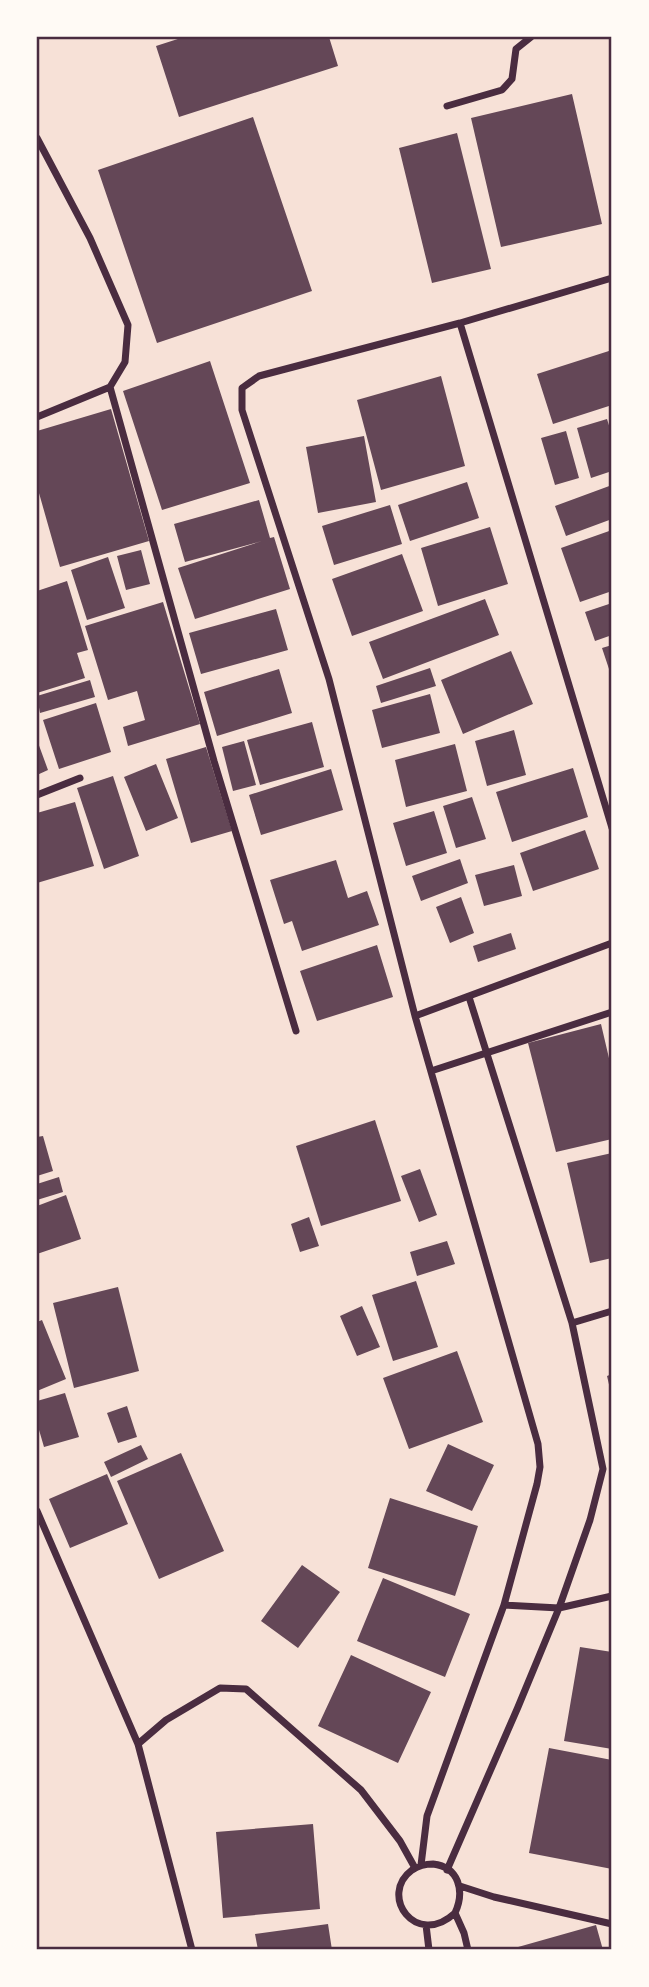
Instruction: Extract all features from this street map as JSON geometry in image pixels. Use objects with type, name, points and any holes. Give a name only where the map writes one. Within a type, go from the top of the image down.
[{"type":"street","points":[[447,106],[502,90],[512,79],[516,49],[531,37]]},
{"type":"street","points":[[37,138],[90,239],[128,325],[125,362],[110,387],[37,417]]},
{"type":"street","points":[[418,1867],[427,1816],[505,1605],[537,1484],[540,1467],[538,1444],[415,1016],[329,680],[242,410],[242,388],[259,376],[460,323],[612,278]]},
{"type":"street","points":[[460,323],[612,828]]},
{"type":"street","points":[[110,387],[214,761],[296,1031]]},
{"type":"street","points":[[37,795],[80,778]]},
{"type":"street","points":[[415,1016],[612,943]]},
{"type":"street","points":[[447,1870],[519,1707],[559,1608],[590,1520],[603,1469],[572,1323],[468,997]]},
{"type":"street","points":[[431,1071],[612,1012]]},
{"type":"street","points":[[572,1323],[612,1311]]},
{"type":"street","points":[[37,1511],[138,1744],[192,1950]]},
{"type":"street","points":[[505,1605],[559,1608],[612,1596]]},
{"type":"street","points":[[138,1744],[166,1720],[220,1688],[246,1689],[361,1790],[418,1867]]},
{"type":"street","points":[[428,1864],[442,1866],[453,1874],[460,1886],[461,1900],[456,1913],[445,1922],[432,1926],[418,1924],[406,1916],[400,1904],[399,1890],[404,1877],[418,1867],[428,1864]]},
{"type":"street","points":[[460,1886],[494,1897],[612,1924]]},
{"type":"street","points":[[456,1913],[468,1950]]},
{"type":"street","points":[[426,1925],[429,1950]]},
{"type":"building","points":[[184,37],[329,37],[338,66],[179,117],[156,46]]},
{"type":"building","points":[[572,94],[602,224],[501,247],[471,118]]},
{"type":"building","points":[[253,117],[312,291],[157,343],[98,170]]},
{"type":"building","points":[[457,133],[491,269],[432,283],[399,148]]},
{"type":"building","points":[[612,350],[612,405],[553,424],[537,374]]},
{"type":"building","points":[[210,361],[250,483],[162,510],[123,391]]},
{"type":"building","points":[[441,376],[465,466],[381,490],[357,400]]},
{"type":"building","points":[[111,409],[149,541],[60,567],[37,486],[37,431]]},
{"type":"building","points":[[607,419],[612,435],[612,471],[591,478],[577,428]]},
{"type":"building","points":[[566,431],[579,478],[555,485],[541,438]]},
{"type":"building","points":[[364,436],[376,502],[318,513],[306,447]]},
{"type":"building","points":[[467,482],[479,518],[410,541],[398,505]]},
{"type":"building","points":[[612,485],[612,519],[566,536],[555,506]]},
{"type":"building","points":[[259,500],[270,538],[274,537],[290,589],[195,619],[178,568],[262,541],[185,562],[174,524]]},
{"type":"building","points":[[390,505],[402,544],[334,565],[322,526]]},
{"type":"building","points":[[490,527],[508,584],[438,606],[421,548]]},
{"type":"building","points":[[612,530],[612,591],[580,602],[561,548]]},
{"type":"building","points":[[141,550],[150,584],[126,590],[117,556]]},
{"type":"building","points":[[402,554],[423,611],[352,636],[332,579]]},
{"type":"building","points":[[108,557],[125,608],[87,620],[71,570]]},
{"type":"building","points":[[67,581],[88,650],[77,653],[85,678],[37,693],[37,591]]},
{"type":"building","points":[[485,599],[499,635],[383,679],[369,642]]},
{"type":"building","points":[[163,602],[200,724],[128,746],[123,727],[145,720],[137,691],[108,700],[85,626]]},
{"type":"building","points":[[612,603],[612,635],[595,641],[585,612]]},
{"type":"building","points":[[276,609],[288,650],[201,674],[189,633]]},
{"type":"building","points":[[612,645],[612,678],[602,648]]},
{"type":"building","points":[[511,651],[533,704],[463,734],[441,680]]},
{"type":"building","points":[[430,668],[436,686],[381,703],[376,686]]},
{"type":"building","points":[[279,669],[292,713],[217,736],[204,692]]},
{"type":"building","points":[[90,680],[95,697],[40,713],[37,696]]},
{"type":"building","points":[[430,694],[440,733],[382,748],[372,710]]},
{"type":"building","points":[[96,703],[111,752],[59,769],[43,720]]},
{"type":"building","points":[[312,722],[324,767],[260,785],[247,740]]},
{"type":"building","points":[[514,730],[526,775],[487,786],[475,741]]},
{"type":"building","points":[[37,740],[48,770],[37,775]]},
{"type":"building","points":[[244,741],[256,785],[233,791],[222,747]]},
{"type":"building","points":[[455,744],[467,791],[406,807],[395,760]]},
{"type":"building","points":[[206,747],[232,831],[191,843],[166,759]]},
{"type":"building","points":[[156,764],[178,818],[146,831],[124,777]]},
{"type":"building","points":[[573,768],[588,817],[512,842],[496,792]]},
{"type":"building","points":[[331,769],[343,810],[261,835],[249,795]]},
{"type":"building","points":[[113,776],[139,856],[104,869],[77,788]]},
{"type":"building","points":[[472,797],[486,839],[456,848],[443,806]]},
{"type":"building","points":[[75,802],[94,866],[37,883],[37,813]]},
{"type":"building","points":[[434,811],[447,853],[406,866],[393,823]]},
{"type":"building","points":[[585,830],[599,869],[533,891],[520,853]]},
{"type":"building","points":[[460,859],[468,883],[421,901],[412,876]]},
{"type":"building","points":[[336,860],[348,898],[367,891],[379,925],[302,951],[292,921],[284,924],[270,880]]},
{"type":"building","points":[[514,865],[522,896],[484,906],[475,875]]},
{"type":"building","points":[[461,897],[474,933],[450,943],[436,907]]},
{"type":"building","points":[[511,933],[516,949],[478,962],[473,946]]},
{"type":"building","points":[[377,945],[393,997],[317,1021],[300,971]]},
{"type":"building","points":[[601,1024],[612,1071],[612,1139],[556,1152],[528,1043]]},
{"type":"building","points":[[375,1120],[401,1201],[321,1226],[296,1146]]},
{"type":"building","points":[[43,1136],[53,1171],[37,1176],[37,1137]]},
{"type":"building","points":[[612,1153],[612,1258],[590,1263],[567,1163]]},
{"type":"building","points":[[420,1169],[437,1215],[419,1222],[401,1176]]},
{"type":"building","points":[[59,1177],[63,1192],[37,1200],[37,1184]]},
{"type":"building","points":[[66,1195],[81,1239],[37,1254],[37,1206]]},
{"type":"building","points":[[309,1217],[319,1246],[300,1252],[291,1224]]},
{"type":"building","points":[[447,1241],[455,1264],[417,1276],[410,1252]]},
{"type":"building","points":[[416,1281],[438,1347],[393,1361],[372,1295]]},
{"type":"building","points":[[118,1287],[139,1371],[74,1388],[53,1303]]},
{"type":"building","points":[[362,1306],[380,1347],[357,1356],[340,1316]]},
{"type":"building","points":[[42,1320],[66,1379],[37,1391],[37,1322]]},
{"type":"building","points":[[457,1351],[483,1422],[409,1449],[383,1378]]},
{"type":"building","points":[[612,1374],[612,1392],[611,1393],[607,1376]]},
{"type":"building","points":[[65,1393],[79,1437],[44,1447],[37,1423],[37,1401]]},
{"type":"building","points":[[127,1406],[137,1437],[118,1443],[107,1413]]},
{"type":"building","points":[[448,1444],[494,1465],[472,1511],[426,1491]]},
{"type":"building","points":[[141,1445],[148,1459],[111,1477],[104,1462]]},
{"type":"building","points":[[181,1453],[224,1551],[159,1579],[117,1481]]},
{"type":"building","points":[[107,1474],[128,1524],[70,1548],[49,1499]]},
{"type":"building","points":[[390,1498],[478,1526],[455,1596],[368,1568]]},
{"type":"building","points":[[302,1565],[340,1592],[298,1648],[261,1621]]},
{"type":"building","points":[[383,1578],[470,1614],[445,1677],[357,1641]]},
{"type":"building","points":[[580,1647],[612,1652],[612,1749],[564,1741]]},
{"type":"building","points":[[351,1655],[431,1692],[398,1763],[318,1726]]},
{"type":"building","points":[[549,1748],[612,1760],[612,1869],[529,1853]]},
{"type":"building","points":[[313,1824],[320,1909],[223,1918],[216,1832]]},
{"type":"building","points":[[328,1924],[332,1950],[258,1950],[255,1934]]},
{"type":"building","points":[[596,1925],[603,1950],[511,1950],[511,1949]]}]
